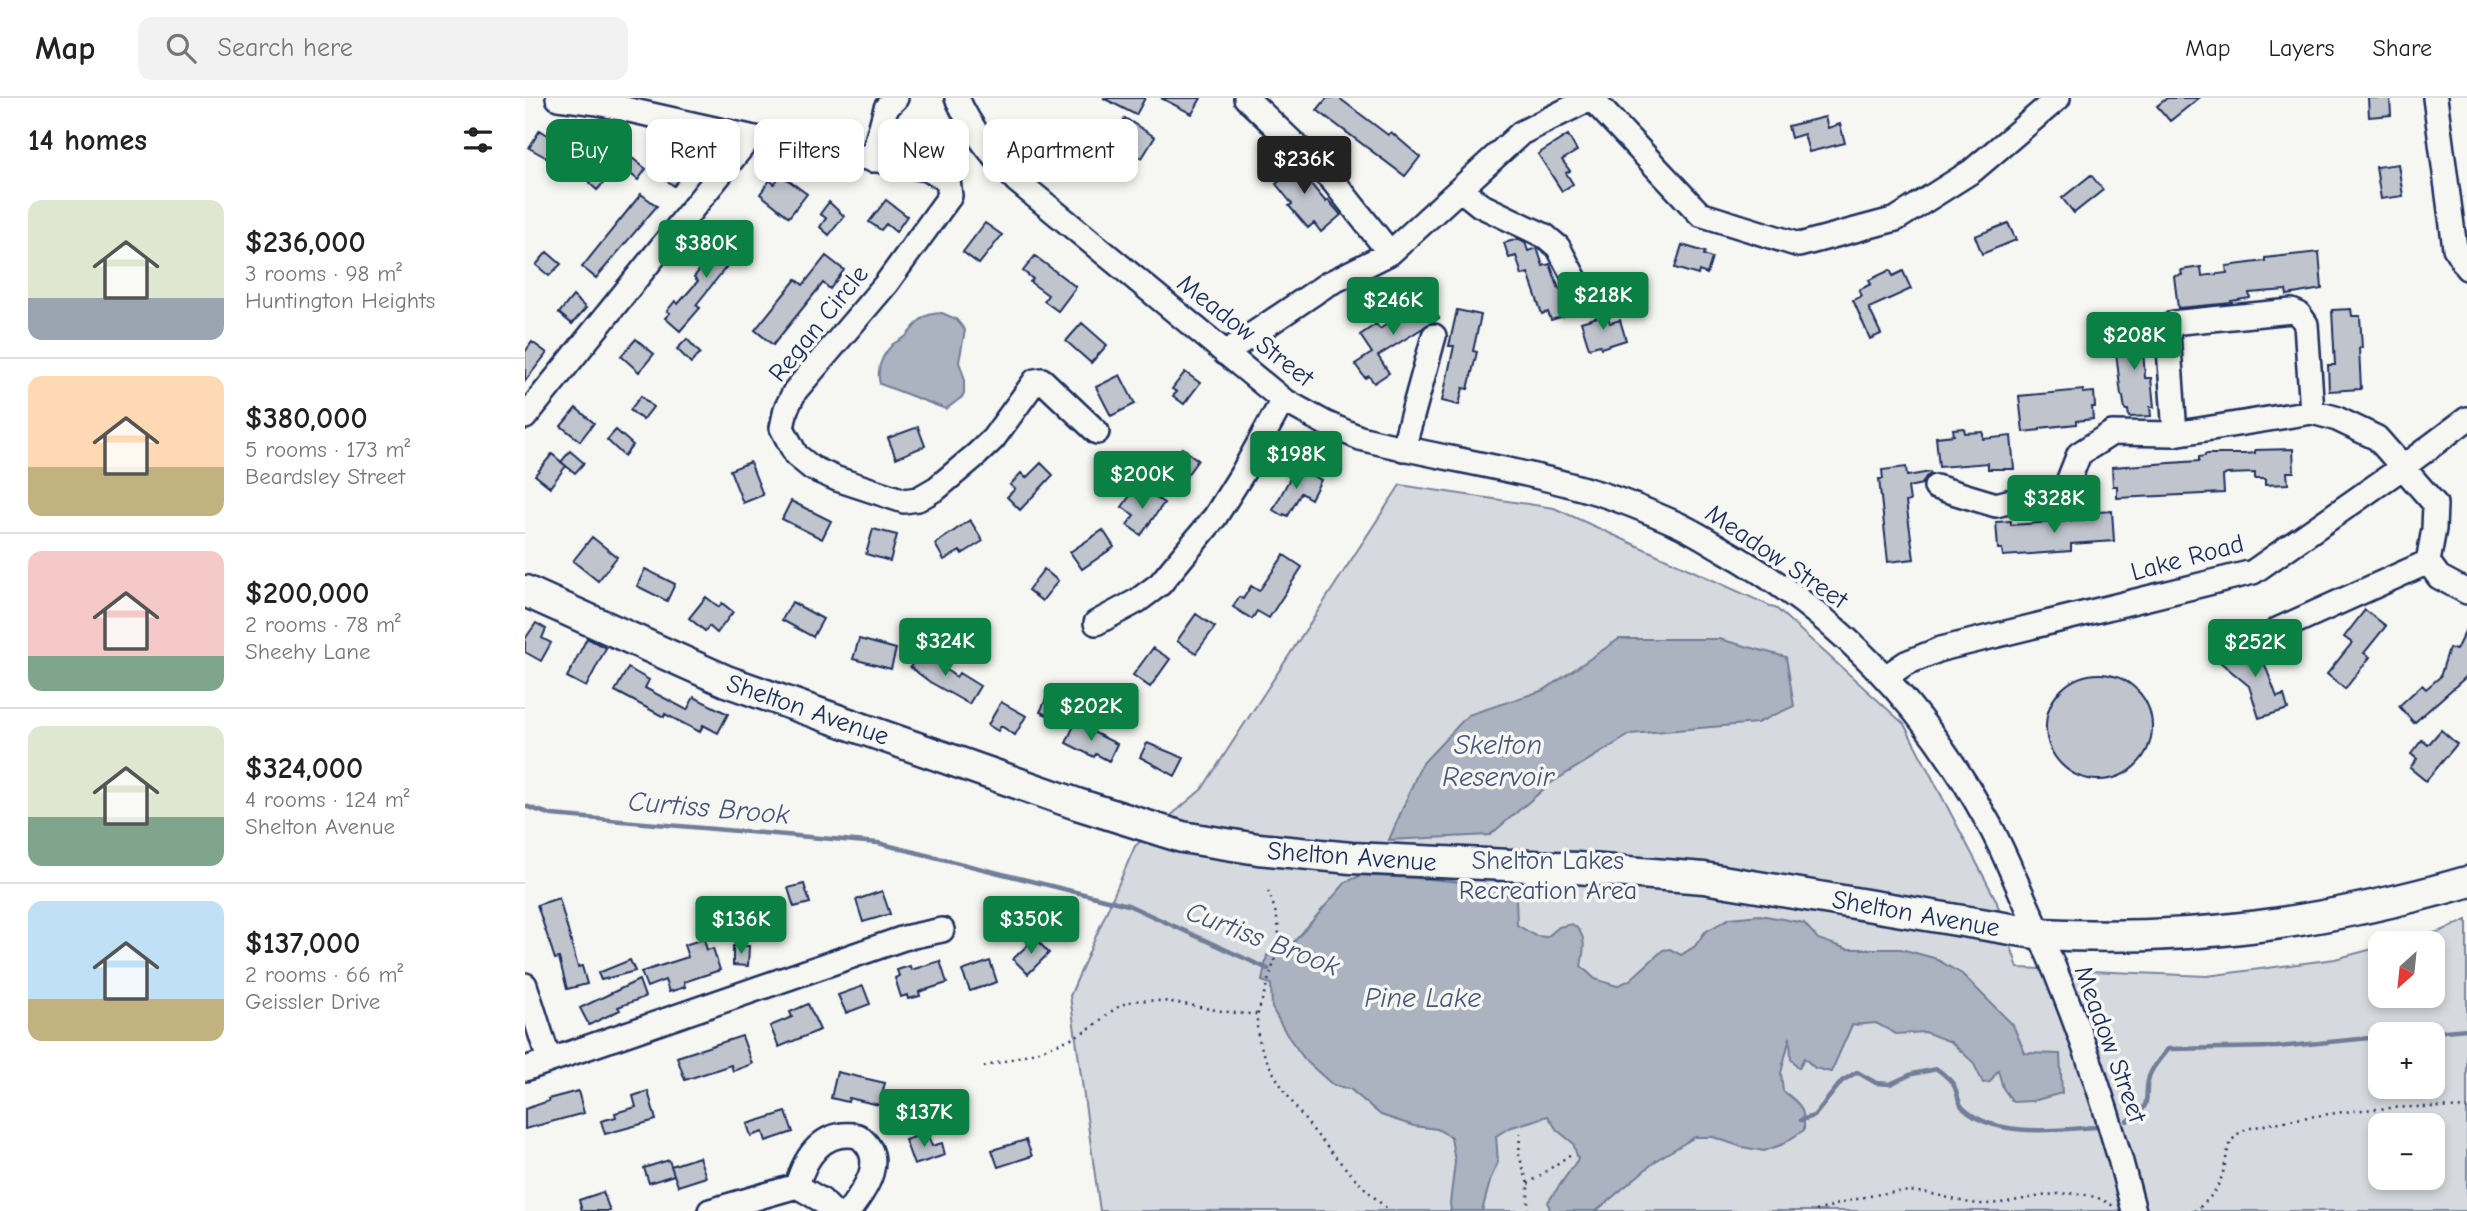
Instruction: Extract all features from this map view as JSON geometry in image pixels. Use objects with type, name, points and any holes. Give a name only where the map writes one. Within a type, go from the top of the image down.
[{"type":"main road","name":"Shelton Avenue","points":[[525,591],[726,681],[1077,804],[1182,837],[1234,846],[1340,857],[1576,868],[1704,878],[2041,934],[2133,936],[2278,925],[2391,903],[2467,882]]},
{"type":"street","points":[[558,98],[598,103],[750,137],[872,160],[886,108],[896,98]]},
{"type":"street","name":"Meadow Street","points":[[957,98],[992,155],[1017,181],[1283,400],[1360,438],[1597,493],[1678,524],[1746,562],[1844,634],[1887,676],[1920,717],[1986,818],[2041,934],[2105,1107],[2126,1210]]},
{"type":"street","points":[[1246,98],[1333,181],[1390,253]]},
{"type":"street","points":[[1226,353],[1326,285],[1390,253],[1521,133],[1591,98],[1700,214],[1799,245],[1896,219],[1972,171],[2058,98]]},
{"type":"street","points":[[2435,98],[2455,248],[2467,268]]},
{"type":"street","points":[[526,414],[750,137]]},
{"type":"street","name":"Regan Circle","points":[[872,160],[927,169],[949,180],[950,196],[902,262],[795,391],[786,409],[782,428],[796,455],[813,468],[837,479],[904,501],[918,499],[937,488],[993,439],[1035,382],[1041,380],[1097,432]]},
{"type":"street","points":[[1461,189],[1480,205],[1545,236],[1559,247],[1583,293]]},
{"type":"street","points":[[2175,434],[2168,333],[2174,323],[2292,311],[2299,314],[2307,324],[2312,412]]},
{"type":"street","points":[[1403,449],[1434,335]]},
{"type":"street","points":[[1096,624],[1137,601],[1160,584],[1215,517],[1243,474],[1283,400]]},
{"type":"street","points":[[1936,487],[1996,505],[2066,487],[2079,454],[2112,433],[2175,434],[2312,412],[2335,418],[2377,438],[2435,504],[2428,562],[2439,577],[2467,592]]},
{"type":"street","name":"Lake Road","points":[[1887,676],[1906,663],[1941,649],[2253,572],[2467,419]]},
{"type":"street","points":[[2277,630],[2428,562]]},
{"type":"street","points":[[525,1069],[904,938],[942,930]]},
{"type":"street","points":[[525,985],[549,1060]]},
{"type":"street","points":[[797,1186],[806,1162],[829,1137],[839,1134],[858,1136],[872,1149],[874,1168],[849,1211]]},
{"type":"street","points":[[710,1211],[797,1186],[821,1200],[832,1211]]},
{"type":"path","points":[[1268,891],[1279,922],[1278,947],[1258,1014],[1258,1040],[1265,1057],[1297,1109],[1335,1157],[1373,1198],[1390,1211]]},
{"type":"path","points":[[984,1067],[1044,1048],[1089,1028],[1111,1011],[1132,1001],[1158,1000],[1238,1014],[1258,1014]]},
{"type":"path","points":[[2194,1211],[2218,1186],[2230,1143],[2238,1132],[2364,1111],[2424,1107],[2467,1109]]},
{"type":"path","points":[[1520,1133],[1519,1155],[1528,1184],[1528,1211]]},
{"type":"path","points":[[1528,1184],[1571,1154]]},
{"type":"path","points":[[1816,1211],[1862,1197],[1913,1192],[1985,1204],[2078,1194],[2099,1198],[2126,1210]]},
{"type":"green space","name":"Shelton Lakes Recreation Area","points":[[1400,485],[1554,508],[1777,609],[1904,724],[1996,900],[2018,968],[2207,976],[2335,959],[2368,950],[2368,1008],[2445,1008],[2445,931],[2441,931],[2467,920],[2467,1211],[1100,1211],[1070,996],[1135,846],[1202,789]]},
{"type":"water","points":[[942,313],[956,319],[965,330],[959,362],[964,377],[964,393],[946,409],[880,384],[879,378],[881,362],[893,344],[905,337],[925,317]]},
{"type":"water","name":"Skelton Reservoir","points":[[1619,639],[1719,639],[1786,657],[1794,706],[1757,723],[1631,734],[1551,783],[1490,835],[1389,840],[1421,765],[1468,715],[1544,690]]},
{"type":"water","name":"Pine Lake","points":[[1362,875],[1461,882],[1516,899],[1517,925],[1536,936],[1547,937],[1559,927],[1572,924],[1583,937],[1581,966],[1595,979],[1617,986],[1630,980],[1663,950],[1670,949],[1681,955],[1695,946],[1705,932],[1730,918],[1760,915],[1804,923],[1818,939],[1847,949],[1901,949],[1934,958],[1962,974],[2013,1025],[2025,1053],[2060,1054],[2062,1093],[2033,1101],[2013,1102],[2003,1088],[1998,1070],[1990,1082],[1983,1083],[1973,1062],[1951,1042],[1925,1032],[1896,1034],[1876,1023],[1852,1025],[1831,1072],[1815,1068],[1804,1058],[1799,1068],[1791,1059],[1790,1037],[1781,1073],[1783,1091],[1800,1107],[1804,1116],[1804,1130],[1781,1145],[1764,1151],[1713,1137],[1695,1137],[1658,1159],[1596,1211],[1550,1211],[1548,1202],[1578,1159],[1573,1143],[1557,1130],[1548,1116],[1509,1128],[1496,1136],[1498,1162],[1482,1211],[1451,1211],[1455,1162],[1451,1137],[1437,1129],[1414,1126],[1381,1115],[1350,1089],[1333,1085],[1306,1061],[1287,1035],[1272,1008],[1271,984],[1262,981],[1267,955],[1281,957],[1346,882]]},
{"type":"building","points":[[1103,98],[1145,98],[1136,115]]},
{"type":"building","points":[[1161,98],[1201,98],[1192,114]]},
{"type":"building","points":[[1327,98],[1339,98],[1388,135],[1391,132],[1420,157],[1405,176],[1317,110]]},
{"type":"building","points":[[2167,98],[2199,98],[2170,121],[2157,106]]},
{"type":"building","points":[[2368,98],[2390,98],[2391,115],[2369,117]]},
{"type":"building","points":[[1825,117],[1828,128],[1840,124],[1845,143],[1809,152],[1804,134],[1791,138],[1788,126]]},
{"type":"building","points":[[1138,126],[1155,137],[1142,158],[1138,156]]},
{"type":"building","points":[[540,130],[546,134],[546,157],[529,148]]},
{"type":"building","points":[[1568,135],[1577,151],[1562,160],[1570,171],[1566,173],[1573,184],[1562,191],[1538,154]]},
{"type":"building","points":[[1286,156],[1311,180],[1309,182],[1326,202],[1328,200],[1341,215],[1321,232],[1314,223],[1308,228],[1289,206],[1292,204],[1276,184],[1281,180],[1272,168]]},
{"type":"building","points":[[632,158],[646,169],[638,180],[632,175]]},
{"type":"building","points":[[2398,164],[2403,196],[2381,199],[2376,167]]},
{"type":"building","points":[[2091,175],[2103,190],[2074,213],[2062,198]]},
{"type":"building","points":[[590,182],[604,182],[597,190]]},
{"type":"building","points":[[769,182],[791,182],[807,194],[789,217],[760,194]]},
{"type":"building","points":[[641,194],[657,206],[596,278],[582,267]]},
{"type":"building","points":[[886,200],[907,216],[896,232],[886,224],[881,230],[869,222]]},
{"type":"building","points":[[829,202],[844,216],[829,235],[820,227],[826,218],[820,214]]},
{"type":"building","points":[[985,223],[1002,235],[979,264],[963,252]]},
{"type":"building","points":[[2008,223],[2016,240],[1982,254],[1975,236]]},
{"type":"building","points":[[732,229],[747,241],[696,305],[700,308],[680,331],[665,318],[670,313],[667,311],[675,301],[678,304],[698,281],[694,277]]},
{"type":"building","points":[[1518,239],[1525,242],[1528,251],[1537,248],[1543,266],[1550,264],[1559,289],[1564,288],[1574,313],[1551,320],[1548,312],[1542,314],[1528,273],[1522,275],[1516,256],[1509,258],[1504,243]]},
{"type":"building","points":[[1682,245],[1705,252],[1704,255],[1712,258],[1707,274],[1699,271],[1698,275],[1675,268]]},
{"type":"building","points":[[547,252],[561,264],[549,276],[536,265]]},
{"type":"building","points":[[2319,252],[2322,289],[2287,295],[2286,290],[2249,293],[2250,298],[2231,301],[2232,303],[2178,308],[2174,276],[2182,275],[2181,270],[2201,267],[2202,276],[2227,273],[2226,266],[2265,261],[2265,258]]},
{"type":"building","points":[[826,256],[844,270],[830,289],[823,283],[773,345],[755,330],[796,279],[803,285]]},
{"type":"building","points":[[1035,256],[1076,287],[1058,311],[1044,301],[1048,295],[1030,282],[1033,279],[1023,271]]},
{"type":"building","points":[[1890,270],[1893,276],[1903,271],[1911,289],[1869,308],[1881,334],[1870,339],[1853,300],[1862,296],[1859,290],[1871,284],[1869,280]]},
{"type":"building","points":[[573,296],[586,308],[572,324],[559,313]]},
{"type":"building","points":[[1425,298],[1439,318],[1378,356],[1389,373],[1374,383],[1369,376],[1365,378],[1355,364],[1372,353],[1360,335],[1376,324],[1380,329]]},
{"type":"building","points":[[2351,309],[2352,316],[2360,316],[2361,389],[2329,391],[2328,365],[2335,365],[2332,310]]},
{"type":"building","points":[[1457,310],[1481,315],[1473,351],[1477,352],[1468,389],[1463,388],[1459,405],[1442,401],[1454,346],[1449,346]]},
{"type":"building","points":[[1607,314],[1610,323],[1620,320],[1626,340],[1601,348],[1600,345],[1589,348],[1581,322]]},
{"type":"building","points":[[1082,323],[1107,345],[1091,363],[1066,341]]},
{"type":"building","points":[[2144,325],[2148,348],[2143,349],[2145,378],[2151,378],[2154,407],[2150,407],[2151,416],[2129,417],[2121,395],[2116,352],[2119,352],[2117,334],[2124,334],[2124,327]]},
{"type":"building","points":[[636,339],[654,354],[639,372],[621,356]]},
{"type":"building","points":[[687,339],[700,353],[691,363],[677,349]]},
{"type":"building","points":[[532,342],[547,353],[525,381],[525,352]]},
{"type":"building","points":[[1185,372],[1200,383],[1184,404],[1173,396],[1177,392],[1172,389]]},
{"type":"building","points":[[1120,375],[1135,404],[1111,416],[1096,387]]},
{"type":"building","points":[[2083,390],[2083,393],[2094,392],[2093,419],[2023,432],[2019,396]]},
{"type":"building","points":[[641,396],[653,407],[643,420],[630,410]]},
{"type":"building","points":[[576,408],[594,423],[580,441],[561,426]]},
{"type":"building","points":[[918,427],[925,446],[896,458],[888,438]]},
{"type":"building","points":[[1964,428],[1965,433],[1983,432],[1983,439],[2011,436],[2014,469],[1988,469],[1988,463],[1939,467],[1936,437],[1954,435],[1953,429]]},
{"type":"building","points":[[616,430],[633,445],[624,456],[607,440]]},
{"type":"building","points":[[1182,448],[1198,460],[1181,483],[1164,471]]},
{"type":"building","points":[[2293,449],[2294,472],[2287,472],[2288,484],[2265,485],[2265,479],[2255,479],[2255,473],[2227,474],[2223,476],[2224,493],[2117,498],[2117,486],[2113,486],[2112,467],[2199,461],[2199,457],[2205,454],[2244,454],[2255,453],[2255,450]]},
{"type":"building","points":[[570,451],[584,463],[575,473],[561,462]]},
{"type":"building","points":[[552,454],[566,466],[550,487],[535,475]]},
{"type":"building","points":[[750,462],[763,495],[743,503],[730,470]]},
{"type":"building","points":[[1041,463],[1053,475],[1020,510],[1007,497],[1015,489],[1010,485],[1021,473],[1026,478]]},
{"type":"building","points":[[1296,467],[1321,480],[1311,499],[1301,493],[1288,516],[1283,516],[1273,510]]},
{"type":"building","points":[[1906,467],[1907,476],[1931,474],[1922,484],[1908,487],[1910,501],[1906,502],[1914,559],[1888,562],[1879,479],[1883,479],[1882,470]]},
{"type":"building","points":[[1132,493],[1143,501],[1149,493],[1164,503],[1141,535],[1127,525],[1134,515],[1122,507]]},
{"type":"building","points":[[791,501],[831,521],[822,539],[782,519]]},
{"type":"building","points":[[2112,511],[2114,541],[2071,544],[2071,551],[2003,556],[2002,549],[1998,549],[1996,522],[2011,521],[2011,525],[2084,520],[2084,513]]},
{"type":"building","points":[[970,520],[983,541],[962,554],[960,551],[944,560],[935,544]]},
{"type":"building","points":[[873,529],[897,535],[890,561],[866,554]]},
{"type":"building","points":[[1103,530],[1114,547],[1082,569],[1070,552]]},
{"type":"building","points":[[592,537],[617,557],[598,581],[573,561]]},
{"type":"building","points":[[1284,555],[1302,567],[1269,618],[1257,611],[1252,619],[1233,607],[1239,597],[1243,599],[1251,586],[1259,591]]},
{"type":"building","points":[[645,569],[675,584],[667,601],[637,586]]},
{"type":"building","points":[[1044,569],[1058,581],[1042,601],[1028,590]]},
{"type":"building","points":[[706,597],[719,607],[722,603],[733,612],[717,633],[709,626],[705,631],[689,618]]},
{"type":"building","points":[[792,602],[823,619],[813,637],[782,620]]},
{"type":"building","points":[[2365,610],[2386,626],[2364,653],[2370,657],[2345,689],[2327,674],[2352,643],[2344,637]]},
{"type":"building","points":[[1196,614],[1215,627],[1196,653],[1177,641]]},
{"type":"building","points":[[536,623],[546,629],[542,638],[551,643],[541,661],[525,652],[525,639]]},
{"type":"building","points":[[2467,627],[2467,676],[2414,723],[2399,706],[2422,685],[2426,689],[2440,677],[2449,648],[2456,650]]},
{"type":"building","points":[[587,638],[606,648],[586,687],[567,677]]},
{"type":"building","points":[[2240,638],[2265,665],[2277,697],[2284,695],[2288,709],[2259,718],[2249,686],[2220,662]]},
{"type":"building","points":[[859,639],[896,649],[891,669],[853,659]]},
{"type":"building","points":[[1153,648],[1170,659],[1150,687],[1133,675]]},
{"type":"building","points":[[922,651],[956,677],[959,673],[980,686],[969,704],[910,667]]},
{"type":"building","points":[[628,668],[649,680],[645,688],[687,710],[694,697],[728,714],[718,733],[703,725],[700,732],[665,714],[664,717],[615,691]]},
{"type":"building","points":[[2099,674],[2119,678],[2136,690],[2148,707],[2152,727],[2148,747],[2136,764],[2119,776],[2099,780],[2079,776],[2062,764],[2050,747],[2046,727],[2050,707],[2062,690],[2079,678]]},
{"type":"building","points":[[1047,697],[1060,703],[1054,718],[1040,712]]},
{"type":"building","points":[[1001,702],[1026,716],[1015,735],[1001,726],[998,731],[988,725]]},
{"type":"building","points":[[1075,723],[1117,744],[1109,761],[1096,754],[1094,757],[1066,743]]},
{"type":"building","points":[[2441,730],[2457,744],[2426,781],[2410,768],[2417,759],[2411,754],[2422,740],[2428,745]]},
{"type":"building","points":[[1147,743],[1184,758],[1175,776],[1140,757]]},
{"type":"building","points":[[804,884],[810,903],[794,907],[788,888]]},
{"type":"building","points":[[882,891],[890,914],[863,922],[856,900]]},
{"type":"building","points":[[559,898],[578,967],[582,966],[587,984],[567,989],[559,958],[555,959],[537,905]]},
{"type":"building","points":[[1035,938],[1049,953],[1028,974],[1013,959]]},
{"type":"building","points":[[704,939],[707,950],[713,948],[720,970],[684,982],[685,987],[669,992],[665,980],[647,987],[641,972],[688,957],[684,945]]},
{"type":"building","points":[[733,946],[749,946],[748,966],[733,965]]},
{"type":"building","points":[[630,960],[635,971],[601,980],[598,973]]},
{"type":"building","points":[[940,961],[947,983],[919,992],[920,996],[908,999],[907,995],[901,997],[895,978],[899,976],[897,970],[910,966],[911,970]]},
{"type":"building","points":[[990,961],[997,982],[970,991],[962,971]]},
{"type":"building","points":[[639,980],[645,997],[618,1007],[620,1010],[589,1025],[580,1008]]},
{"type":"building","points":[[863,986],[870,1004],[846,1013],[838,995]]},
{"type":"building","points":[[808,1004],[820,1030],[779,1047],[770,1026],[792,1017],[790,1012]]},
{"type":"building","points":[[742,1036],[752,1064],[733,1071],[731,1065],[685,1080],[677,1057]]},
{"type":"building","points":[[837,1072],[885,1083],[879,1105],[849,1098],[848,1102],[831,1098]]},
{"type":"building","points":[[578,1091],[584,1113],[525,1129],[525,1109]]},
{"type":"building","points":[[648,1091],[656,1120],[605,1134],[601,1121],[616,1117],[615,1113],[636,1107],[633,1096]]},
{"type":"building","points":[[786,1112],[793,1132],[766,1141],[763,1132],[751,1136],[747,1124]]},
{"type":"building","points":[[927,1133],[932,1146],[942,1143],[945,1155],[914,1165],[905,1140]]},
{"type":"building","points":[[1026,1140],[1032,1156],[998,1167],[992,1150]]},
{"type":"building","points":[[699,1157],[706,1177],[678,1186],[671,1166]]},
{"type":"building","points":[[669,1160],[674,1175],[649,1183],[644,1168]]},
{"type":"building","points":[[603,1192],[610,1211],[582,1211],[579,1200]]},
{"type":"waterway","name":"Curtiss Brook","points":[[525,806],[552,815],[878,843],[1128,905],[1268,969]]},
{"type":"waterway","name":"Curtiss Brook","points":[[2445,1031],[2467,1029]]},
{"type":"waterway","name":"Curtiss Brook","points":[[2127,1121],[2142,1110],[2147,1099],[2151,1072],[2168,1049],[2277,1047],[2368,1038]]},
{"type":"waterway","name":"Curtiss Brook","points":[[1801,1120],[1814,1116],[1842,1081],[1857,1072],[1876,1083],[1890,1084],[1912,1074],[1937,1069],[1953,1084],[1964,1109],[1993,1124],[2027,1130],[2096,1127]]}]
